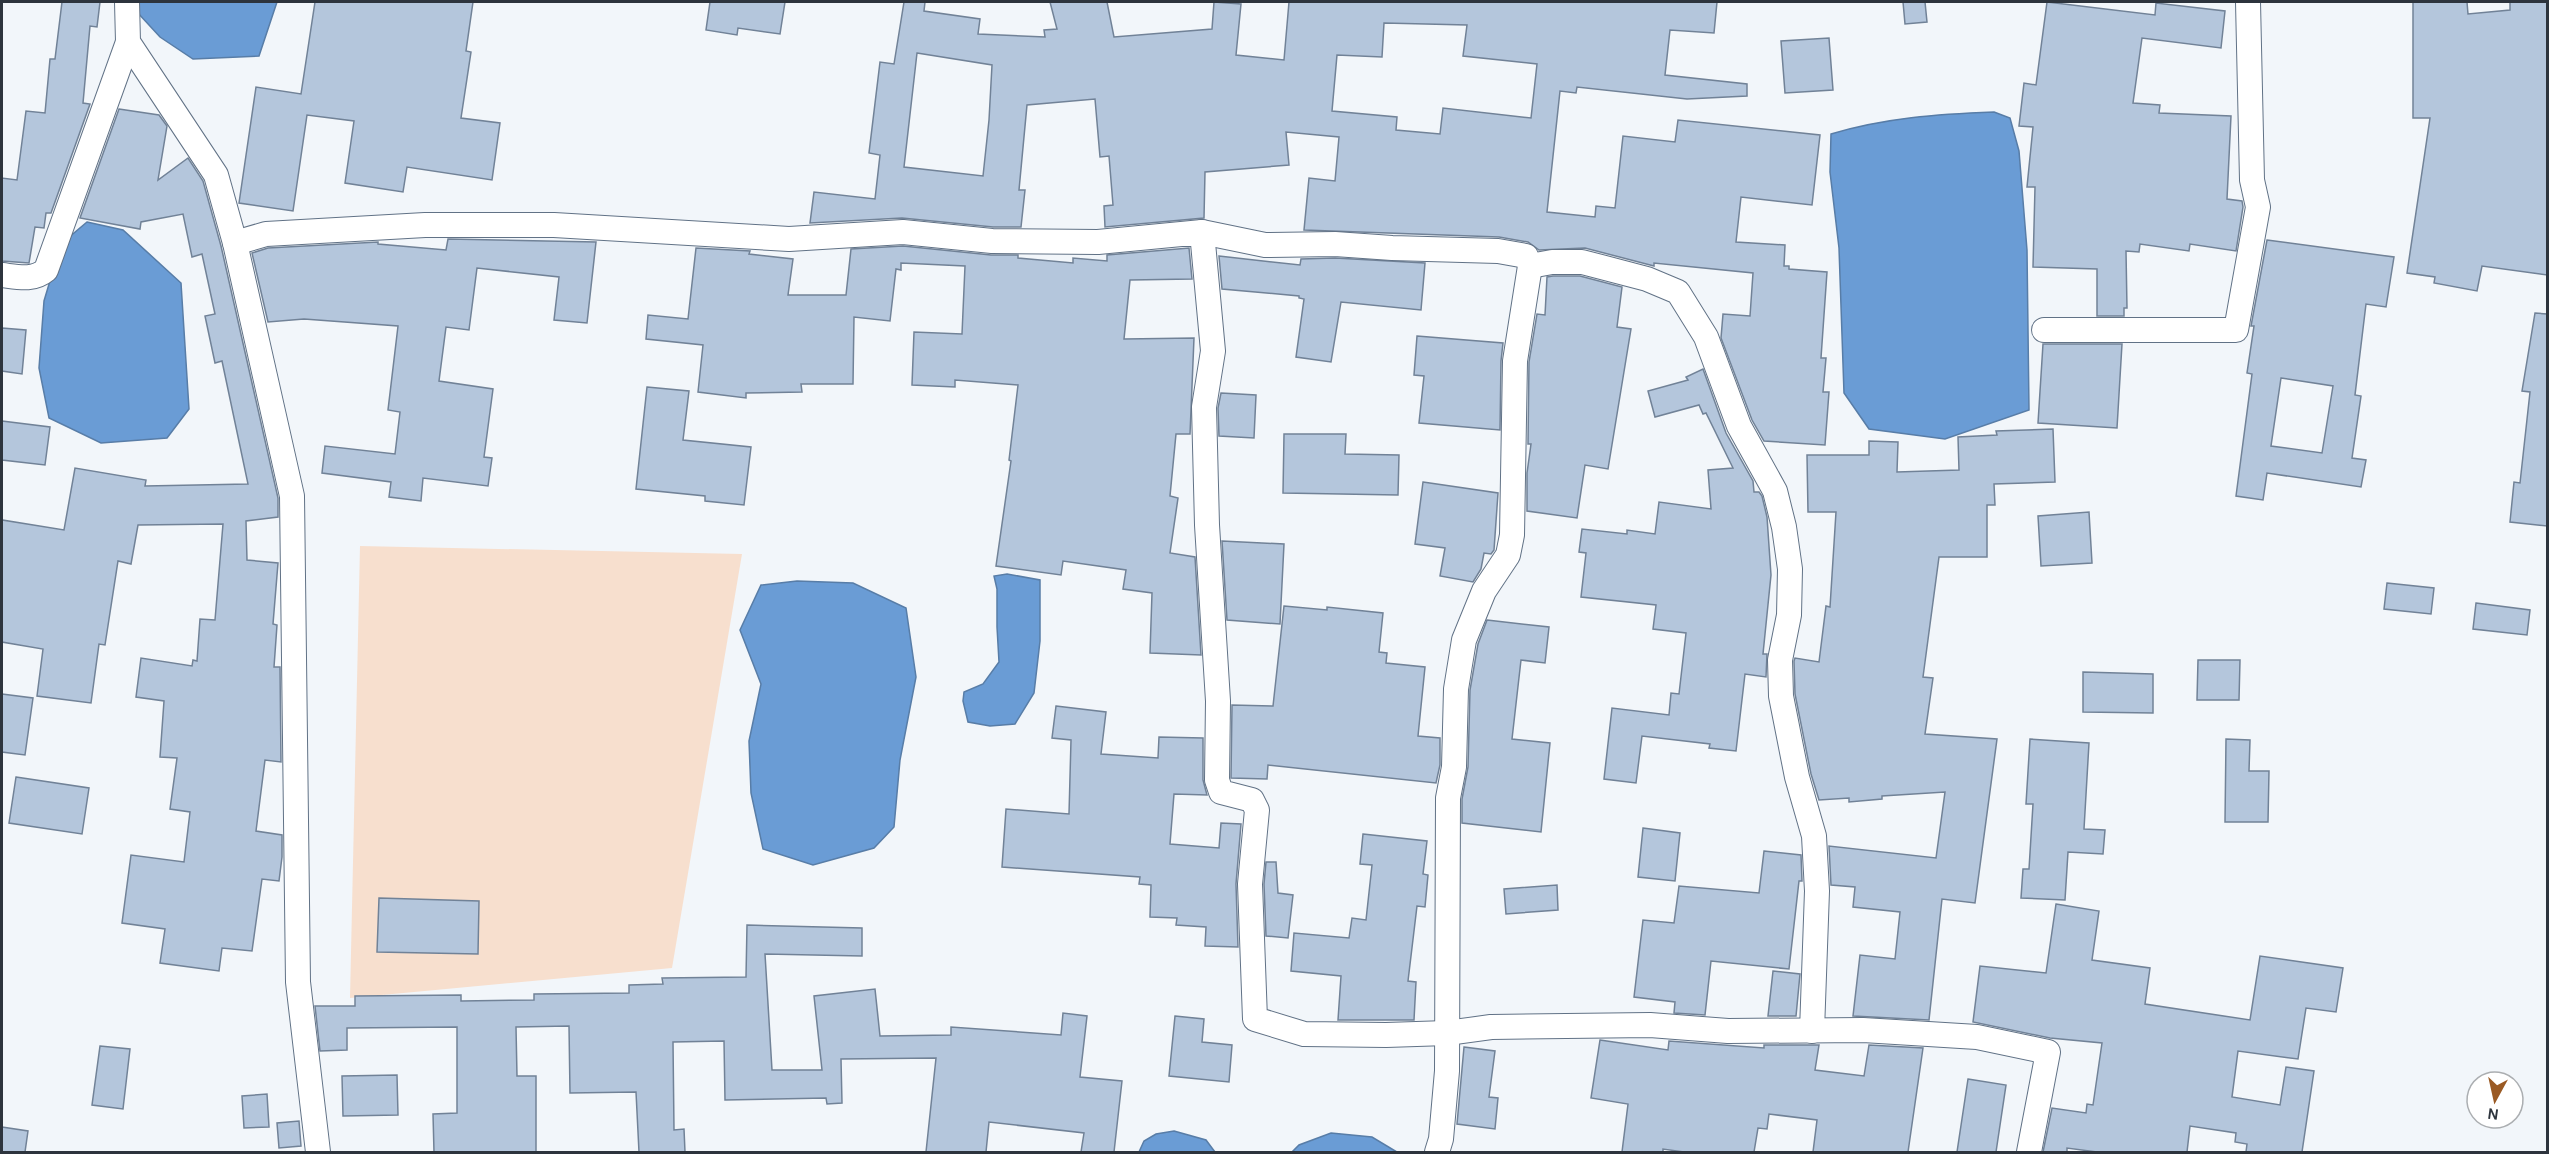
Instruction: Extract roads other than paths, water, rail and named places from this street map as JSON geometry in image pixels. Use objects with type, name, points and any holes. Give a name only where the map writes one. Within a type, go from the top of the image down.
[{"type":"street","points":[[2,275],[38,277],[46,270],[128,42],[127,2]]},
{"type":"street","points":[[2044,330],[2236,330],[2258,207],[2252,180],[2248,2]]},
{"type":"street","points":[[128,42],[216,175],[235,243],[292,496],[298,982],[318,1152]]},
{"type":"street","points":[[235,243],[266,234],[425,225],[554,225],[789,239],[903,232],[992,241],[1098,242],[1202,232],[1265,245],[1335,244],[1498,251],[1526,256],[1530,266],[1515,361],[1512,535],[1508,555],[1484,591],[1464,639],[1456,689],[1454,766],[1448,798],[1445,1094],[1441,1139],[1437,1152]]},
{"type":"street","points":[[1202,232],[1213,351],[1204,407],[1207,525],[1218,701],[1217,780],[1221,792],[1252,800],[1257,810],[1250,884],[1255,1019],[1304,1034],[1447,1033],[1491,1027],[1650,1025],[1728,1031],[1863,1030],[1977,1037],[2048,1052],[2030,1152]]},
{"type":"street","points":[[1530,266],[1552,262],[1582,262],[1647,279],[1678,292],[1706,337],[1739,426],[1775,491],[1784,527],[1790,569],[1789,615],[1780,660],[1781,696],[1797,777],[1814,836],[1816,891],[1812,1031]]},
{"type":"water","points":[[137,2],[277,2],[259,56],[193,59],[160,37],[137,12]]},
{"type":"water","points":[[1994,112],[2010,118],[2019,151],[2027,250],[2029,410],[1945,439],[1869,429],[1844,393],[1839,248],[1830,172],[1831,134],[1871,124],[1911,118]]},
{"type":"water","points":[[87,222],[123,230],[181,283],[189,409],[167,438],[101,443],[49,418],[39,368],[44,301],[61,244]]},
{"type":"water","points":[[1007,574],[1040,580],[1040,641],[1034,693],[1015,724],[990,726],[968,722],[963,701],[964,692],[983,684],[999,662],[997,589],[994,576]]},
{"type":"water","points":[[797,581],[853,583],[906,608],[916,677],[900,760],[894,827],[874,848],[813,865],[763,849],[751,793],[749,741],[761,684],[740,630],[761,585]]},
{"type":"water","points":[[1174,1131],[1206,1140],[1215,1152],[1139,1152],[1144,1141],[1156,1134]]},
{"type":"water","points":[[1331,1133],[1372,1137],[1397,1152],[1292,1152],[1299,1145]]}]
